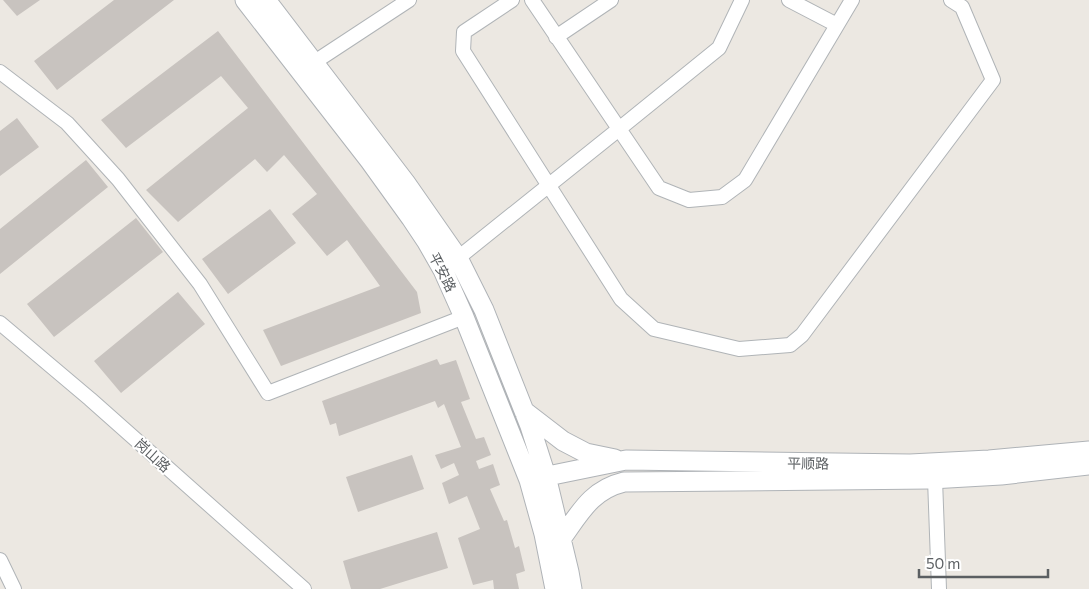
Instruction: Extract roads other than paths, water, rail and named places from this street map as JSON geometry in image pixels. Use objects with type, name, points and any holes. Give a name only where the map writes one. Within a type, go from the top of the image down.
[{"type":"main road","name":"平安路","points":[[245,0],[307,67],[405,182],[458,258],[484,310],[530,426],[544,534],[556,589]]},
{"type":"main road","name":"平安路","points":[[266,0],[307,67],[411,218],[443,270],[537,478],[561,539],[572,589]]},
{"type":"main road","points":[[524,411],[563,441],[586,453],[626,460]]},
{"type":"main road","name":"平顺路","points":[[537,478],[626,460],[910,464],[989,460],[1089,450]]},
{"type":"main road","name":"平顺路","points":[[561,539],[593,497],[607,488],[624,482],[936,479],[1001,475],[1089,466]]},
{"type":"street","points":[[307,67],[409,0]]},
{"type":"street","points":[[512,0],[464,32],[463,51],[621,299],[654,329],[739,349],[790,345],[802,335],[993,80],[962,7],[950,0]]},
{"type":"street","points":[[532,0],[659,188],[689,200],[722,197],[745,180],[852,0]]},
{"type":"street","points":[[556,37],[611,0]]},
{"type":"street","points":[[458,258],[719,48],[742,0]]},
{"type":"street","points":[[789,0],[837,25]]},
{"type":"street","points":[[0,72],[68,123],[118,179],[200,284],[268,393],[464,317]]},
{"type":"street","name":"岗山路","points":[[0,323],[90,398],[304,589]]},
{"type":"street","points":[[936,479],[939,589]]},
{"type":"street","points":[[1,566],[14,589]]}]
